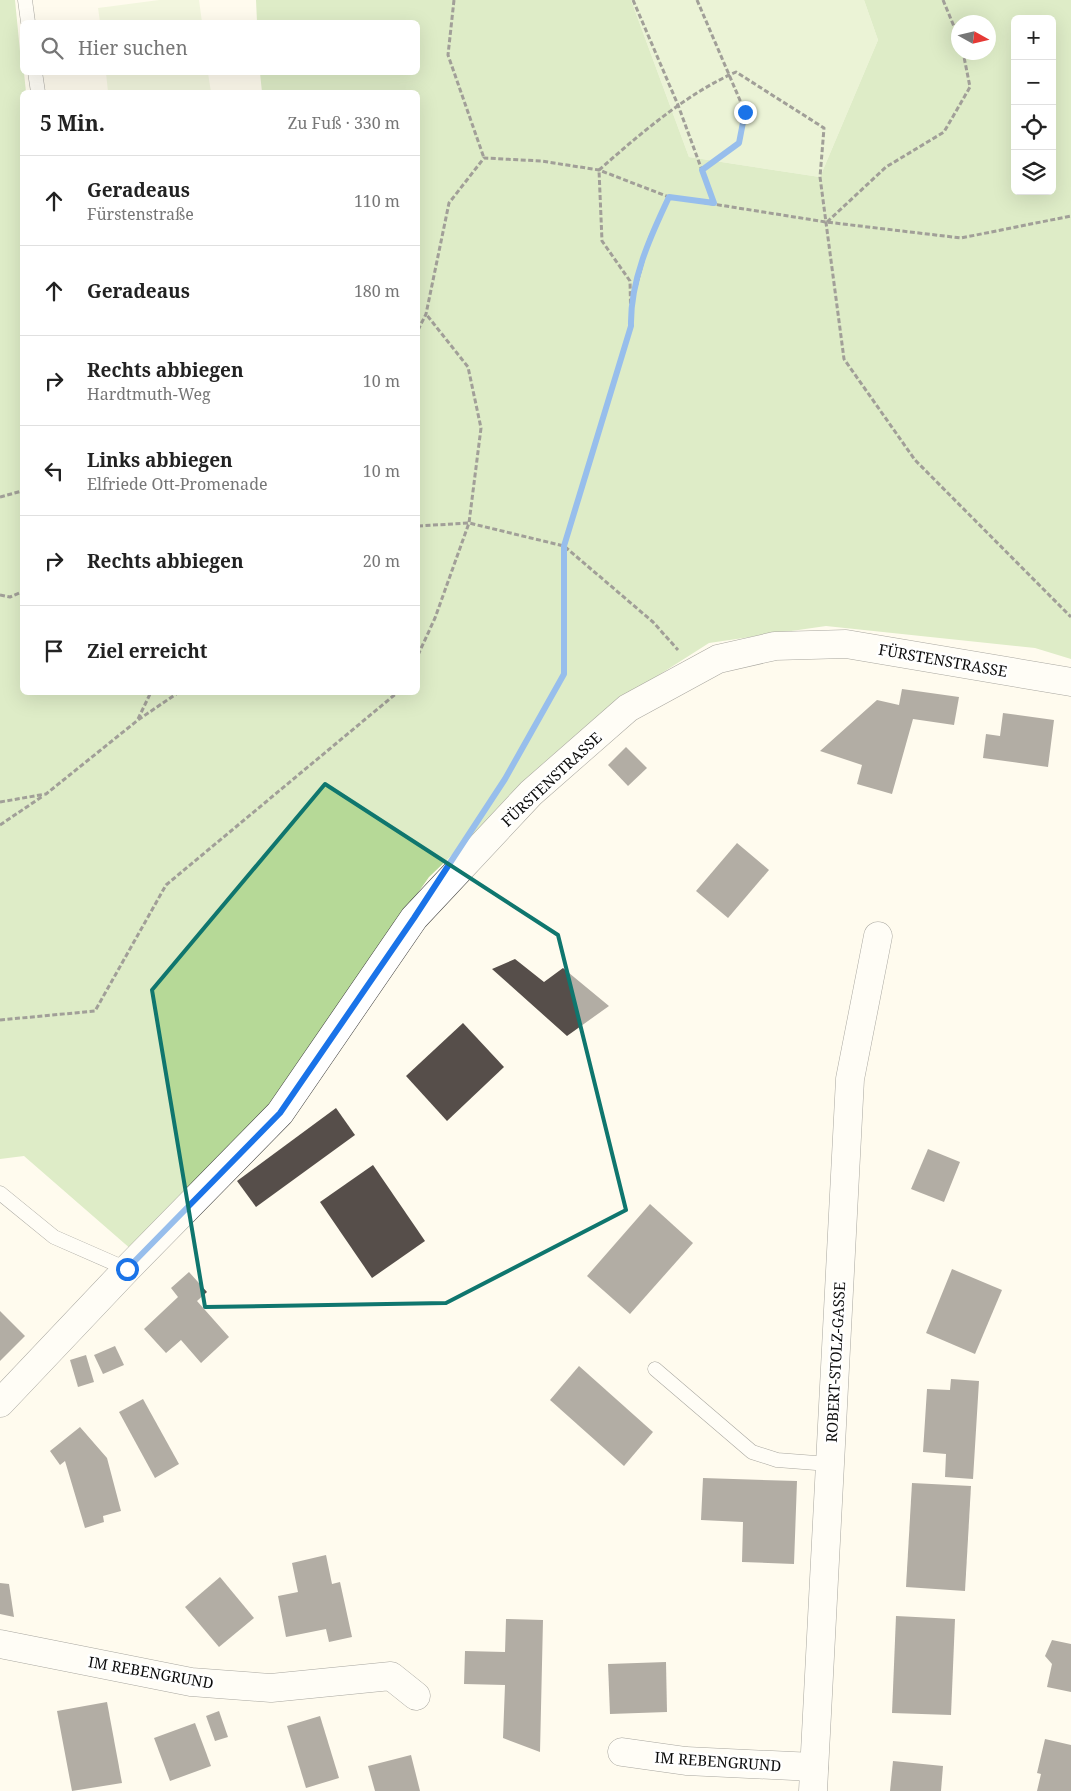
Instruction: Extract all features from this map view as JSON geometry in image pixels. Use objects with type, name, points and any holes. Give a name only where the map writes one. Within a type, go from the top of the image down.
[{"type":"street","name":"FÜRSTENSTRASSE","points":[[0,1403],[127,1269],[280,1113],[414,918],[531,794],[628,708],[718,660],[775,646],[846,644],[1071,682]]},
{"type":"street","name":"ROBERT-STOLZ-GASSE","points":[[814,1779],[850,1080],[878,936]]},
{"type":"street","name":"IM REBENGRUND","points":[[0,1644],[191,1682],[261,1688],[391,1676],[416,1696]]},
{"type":"street","name":"IM REBENGRUND","points":[[622,1752],[814,1779]]},
{"type":"lane","points":[[25,0],[28,20]]},
{"type":"lane","points":[[35,75],[38,90]]},
{"type":"lane","points":[[0,1193],[54,1237],[127,1269]]},
{"type":"lane","points":[[655,1370],[752,1452],[777,1460],[829,1464]]},
{"type":"path","points":[[454,0],[448,55],[484,158]]},
{"type":"path","points":[[633,0],[678,106],[714,203]]},
{"type":"path","points":[[697,0],[745,112],[739,143],[702,170]]},
{"type":"path","points":[[943,0],[951,19]]},
{"type":"path","points":[[826,222],[886,167],[944,132],[970,87],[965,60]]},
{"type":"path","points":[[599,170],[678,106],[736,72],[824,128],[820,177],[844,359],[915,460],[1070,616]]},
{"type":"path","points":[[484,158],[541,161],[599,170],[669,197],[826,222],[961,238],[1071,216]]},
{"type":"path","points":[[420,326],[426,314],[449,203],[484,158]]},
{"type":"path","points":[[505,779],[564,674],[564,546],[631,326],[630,281],[602,241],[599,170]]},
{"type":"path","points":[[630,306],[649,239],[669,197]]},
{"type":"path","points":[[420,650],[469,523],[481,428],[468,367],[426,314]]},
{"type":"path","points":[[0,497],[20,491]]},
{"type":"path","points":[[420,526],[469,523],[564,546],[653,622],[697,670]]},
{"type":"path","points":[[0,595],[10,597],[20,593]]},
{"type":"path","points":[[138,720],[150,695]]},
{"type":"path","points":[[0,825],[46,794],[138,720],[175,695]]},
{"type":"path","points":[[0,1020],[95,1012],[166,885],[394,695]]},
{"type":"path","points":[[0,802],[46,794]]},
{"type":"highlighted area","points":[[325,784],[558,935],[626,1210],[446,1303],[205,1307],[152,990]]},
{"type":"green space","points":[[0,0],[15,0],[20,51],[20,75],[24,75],[26,90],[20,90],[20,695],[420,695],[420,90],[262,90],[260,75],[420,75],[420,20],[257,20],[256,0],[631,0],[689,157],[820,177],[878,40],[864,0],[1071,0],[1071,659],[1035,648],[826,626],[709,643],[607,708],[429,877],[272,1101],[132,1250],[24,1156],[0,1159]]},
{"type":"green space","points":[[159,0],[199,0],[202,20],[100,20],[98,8]]},
{"type":"green space","points":[[631,0],[864,0],[878,40],[820,177],[689,157]]},
{"type":"green space","points":[[106,75],[208,75],[211,90],[108,90]]},
{"type":"building","points":[[902,689],[959,697],[954,725],[913,719],[892,794],[857,784],[862,765],[820,751],[877,700],[899,705]]},
{"type":"building","points":[[1003,713],[1054,720],[1048,767],[983,758],[986,734],[1000,736]]},
{"type":"building","points":[[626,747],[647,768],[628,786],[608,765]]},
{"type":"building","points":[[737,843],[769,870],[728,918],[696,891]]},
{"type":"building","points":[[515,959],[544,982],[563,968],[609,1006],[567,1036],[492,969]]},
{"type":"building","points":[[463,1023],[504,1067],[447,1121],[406,1076]]},
{"type":"building","points":[[336,1108],[355,1135],[256,1207],[237,1181]]},
{"type":"building","points":[[928,1149],[960,1162],[944,1202],[911,1189]]},
{"type":"building","points":[[373,1165],[425,1241],[372,1278],[320,1202]]},
{"type":"building","points":[[650,1204],[693,1243],[630,1314],[587,1276]]},
{"type":"building","points":[[952,1269],[1002,1290],[975,1354],[926,1333]]},
{"type":"building","points":[[189,1272],[207,1292],[197,1301],[229,1337],[201,1363],[181,1340],[166,1353],[144,1329],[178,1297],[171,1288]]},
{"type":"building","points":[[0,1311],[25,1336],[0,1361]]},
{"type":"building","points":[[115,1346],[124,1365],[103,1374],[94,1355]]},
{"type":"building","points":[[86,1355],[94,1382],[78,1387],[70,1360]]},
{"type":"building","points":[[579,1366],[653,1432],[624,1466],[550,1400]]},
{"type":"building","points":[[951,1379],[979,1381],[973,1479],[945,1477],[946,1454],[923,1452],[927,1389],[950,1390]]},
{"type":"building","points":[[143,1399],[179,1464],[155,1478],[119,1412]]},
{"type":"building","points":[[80,1427],[107,1458],[121,1511],[103,1516],[104,1522],[85,1528],[65,1461],[60,1465],[50,1451]]},
{"type":"building","points":[[703,1478],[797,1481],[794,1564],[742,1562],[743,1522],[701,1520]]},
{"type":"building","points":[[912,1483],[971,1486],[965,1591],[906,1587]]},
{"type":"building","points":[[326,1555],[332,1584],[340,1582],[352,1637],[329,1642],[326,1629],[286,1637],[278,1596],[298,1592],[292,1563]]},
{"type":"building","points":[[220,1577],[254,1618],[219,1647],[185,1607]]},
{"type":"building","points":[[0,1583],[9,1584],[14,1617],[0,1614]]},
{"type":"building","points":[[896,1616],[955,1619],[951,1715],[892,1713]]},
{"type":"building","points":[[506,1619],[543,1620],[540,1752],[503,1738],[505,1685],[464,1684],[465,1651],[505,1652]]},
{"type":"building","points":[[1052,1640],[1071,1644],[1071,1692],[1047,1687],[1052,1664],[1045,1656]]},
{"type":"building","points":[[666,1662],[667,1712],[610,1714],[608,1664]]},
{"type":"building","points":[[107,1702],[122,1783],[72,1791],[57,1711]]},
{"type":"building","points":[[219,1711],[228,1737],[215,1741],[206,1716]]},
{"type":"building","points":[[320,1716],[339,1778],[306,1788],[287,1726]]},
{"type":"building","points":[[195,1723],[211,1766],[170,1781],[154,1738]]},
{"type":"building","points":[[1045,1739],[1071,1745],[1071,1791],[1037,1791],[1041,1774],[1037,1773]]},
{"type":"building","points":[[411,1755],[420,1791],[375,1791],[368,1766]]},
{"type":"building","points":[[893,1761],[943,1766],[941,1791],[890,1791]]},
{"type":"route","points":[[127,1269],[280,1113],[414,918],[505,779],[564,674],[564,546],[631,326],[630,306],[649,239],[669,197],[714,203],[702,170],[739,143],[745,112]]}]
